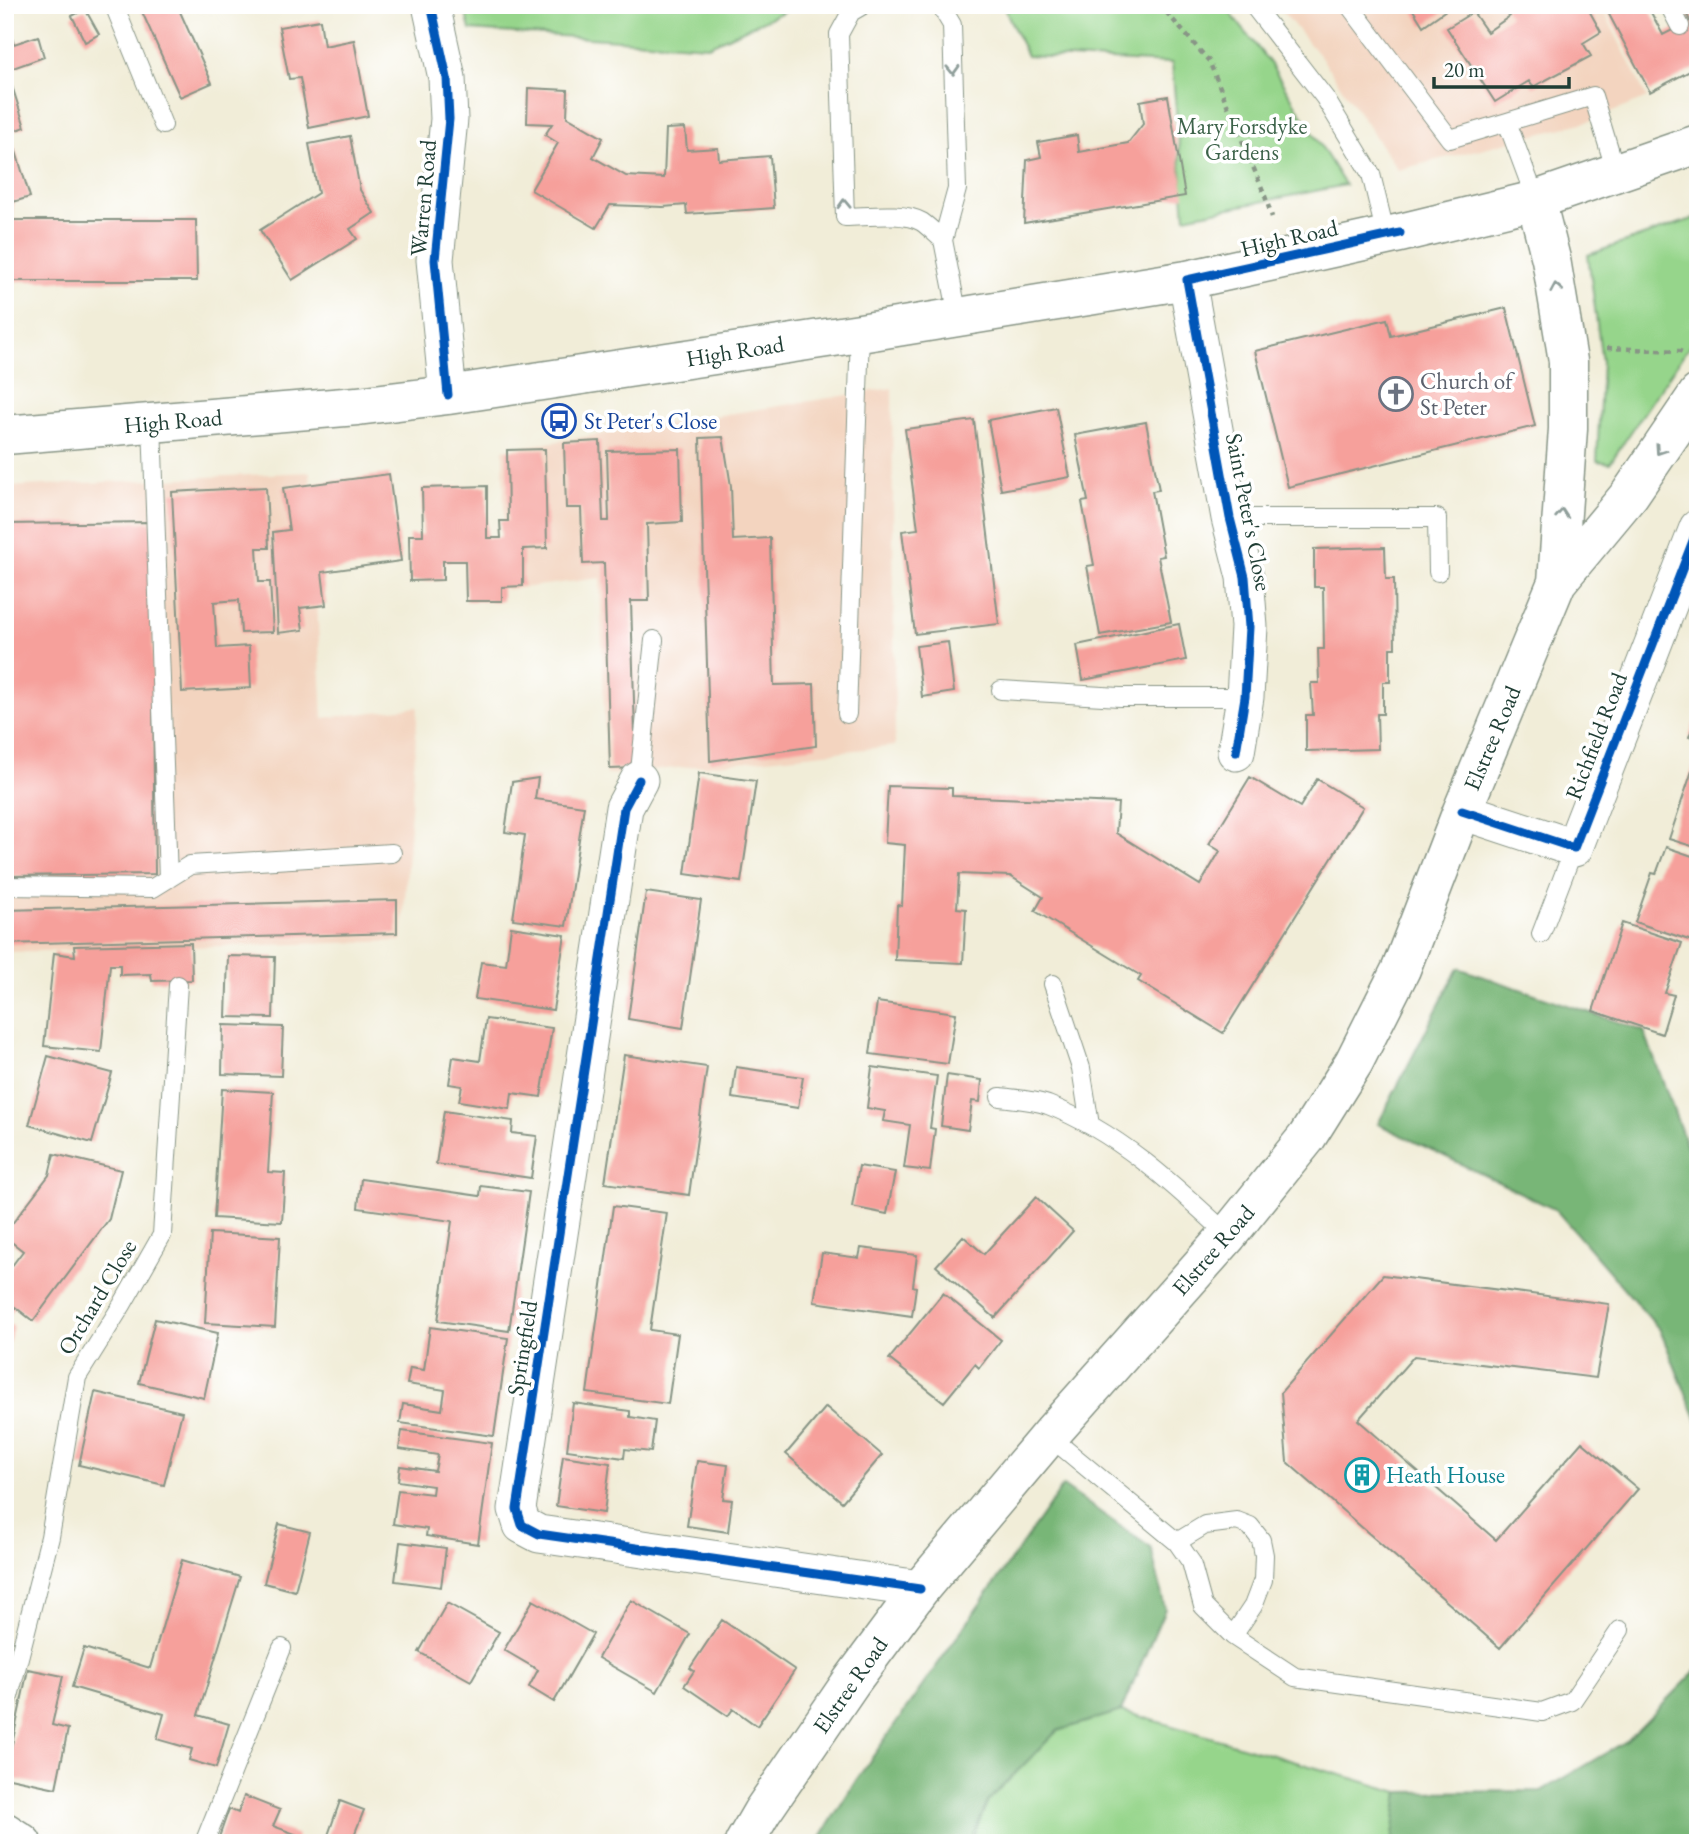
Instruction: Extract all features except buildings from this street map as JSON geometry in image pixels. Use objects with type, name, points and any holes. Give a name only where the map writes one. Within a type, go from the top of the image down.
[{"type":"main road","name":"High Road","points":[[5,435],[358,406],[448,395],[1187,280],[1536,200],[1698,144]]},
{"type":"main road","name":"Elstree Road","points":[[1536,200],[1552,259],[1568,361],[1569,429],[1557,582]]},
{"type":"main road","name":"Elstree Road","points":[[744,1843],[836,1704],[920,1589],[1049,1436],[1228,1235],[1307,1137],[1354,1062],[1401,969],[1462,811],[1557,582],[1630,494],[1698,394]]},
{"type":"main road","points":[[5,1832],[22,1843]]},
{"type":"street","name":"Warren Road","points":[[430,5],[447,78],[449,119],[435,260],[448,395]]},
{"type":"street","name":"Saint Peter's Close","points":[[1187,280],[1230,518],[1245,578],[1249,626],[1245,697],[1236,752]]},
{"type":"street","name":"Richfield Road","points":[[1574,848],[1698,528]]},
{"type":"street","name":"Springfield","points":[[639,780],[624,808],[517,1508],[522,1525],[539,1534],[920,1589]]},
{"type":"street","points":[[1462,811],[1574,848]]},
{"type":"lane","points":[[114,5],[163,125]]},
{"type":"lane","points":[[863,5],[851,12],[839,34],[845,218],[910,217],[923,223],[943,240]]},
{"type":"lane","points":[[940,5],[952,25],[957,189],[943,240],[958,316]]},
{"type":"lane","points":[[1252,5],[1325,98],[1371,174],[1386,236]]},
{"type":"lane","points":[[1349,5],[1450,139],[1593,96],[1616,172]]},
{"type":"lane","points":[[1669,5],[1680,26]]},
{"type":"lane","points":[[1507,122],[1536,200]]},
{"type":"lane","points":[[848,714],[860,332]]},
{"type":"lane","points":[[152,423],[168,879]]},
{"type":"lane","points":[[1230,518],[1437,518],[1438,572]]},
{"type":"lane","points":[[639,780],[654,640]]},
{"type":"lane","points":[[1001,690],[1120,697],[1245,697]]},
{"type":"lane","points":[[1541,934],[1574,848]]},
{"type":"lane","points":[[5,887],[153,888],[190,865],[392,853]]},
{"type":"lane","points":[[1053,984],[1081,1068],[1090,1125]]},
{"type":"lane","name":"Orchard Close","points":[[5,1712],[50,1537],[77,1377],[162,1235],[177,985]]},
{"type":"lane","points":[[1000,1097],[1046,1104],[1090,1125],[1141,1158],[1228,1235]]},
{"type":"lane","points":[[1049,1436],[1178,1542],[1191,1562],[1203,1606],[1233,1636],[1295,1677],[1542,1712],[1572,1701],[1620,1630]]},
{"type":"lane","points":[[1178,1542],[1205,1524],[1237,1521],[1250,1526],[1261,1540],[1264,1555],[1263,1580],[1253,1606],[1233,1636]]},
{"type":"lane","points":[[204,1843],[282,1648]]},
{"type":"path","points":[[1160,5],[1209,61],[1264,192],[1285,258]]},
{"type":"path","points":[[1604,348],[1680,351],[1689,356]]},
{"type":"shaded area","points":[[1277,5],[1601,5],[1647,98],[1590,121],[1398,170],[1323,60]]},
{"type":"shaded area","points":[[892,388],[895,746],[606,775],[600,578],[505,590],[503,450]]},
{"type":"shaded area","points":[[310,472],[323,718],[418,707],[402,941],[5,952],[5,487]]},
{"type":"green space","points":[[464,5],[798,5],[708,46],[470,30]]},
{"type":"green space","name":"Mary Forsdyke Gardens","points":[[1003,5],[1224,5],[1270,63],[1345,185],[1185,217],[1172,63],[1027,56]]},
{"type":"green space","points":[[1698,217],[1698,333],[1610,463],[1597,461],[1602,362],[1588,255]]},
{"type":"green space","points":[[1458,968],[1644,1031],[1698,1176],[1698,1423],[1660,1330],[1556,1210],[1378,1124]]},
{"type":"green space","points":[[1063,1486],[1151,1548],[1165,1609],[1121,1711],[1057,1731],[988,1801],[970,1843],[817,1843],[857,1779]]},
{"type":"green space","points":[[1698,1669],[1698,1843],[1392,1843],[1399,1792],[1541,1791],[1628,1740]]},
{"type":"green space","points":[[1121,1711],[1399,1792],[1392,1843],[970,1843],[988,1801],[1057,1731]]},
{"type":"cycle path","points":[[431,5],[447,78],[449,119],[435,260],[448,395]]},
{"type":"cycle path","points":[[1236,752],[1245,697],[1249,627],[1245,577],[1230,518],[1187,280],[1400,233]]},
{"type":"cycle path","points":[[1462,811],[1574,848],[1698,528]]},
{"type":"cycle path","points":[[639,780],[624,808],[517,1509],[522,1525],[539,1534],[920,1589]]},
{"type":"place","name":"Church of St Peter","points":[[1396,394]]},
{"type":"place","name":"St Peter's Close","points":[[559,421]]},
{"type":"place","name":"Heath House","points":[[1362,1475]]}]
